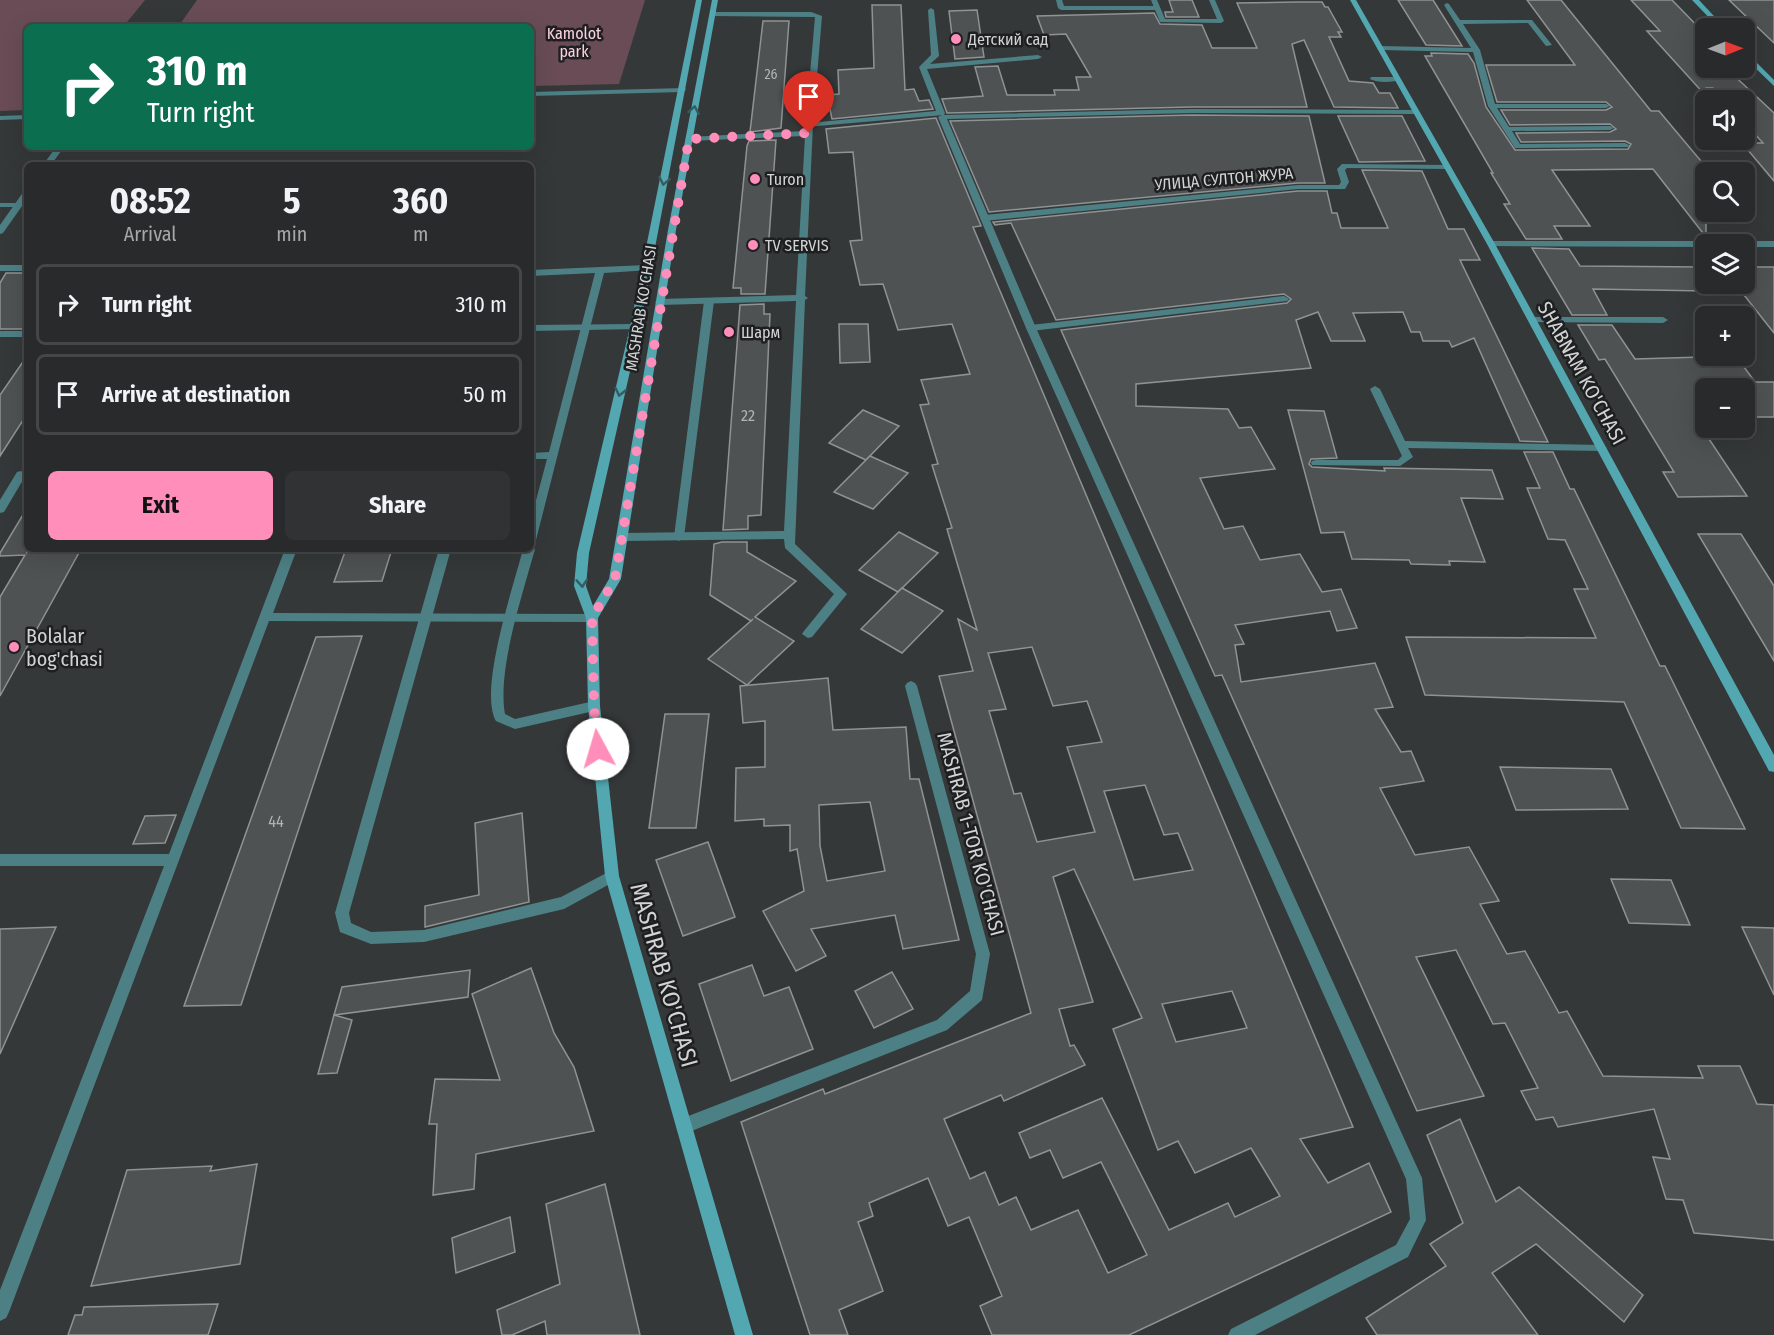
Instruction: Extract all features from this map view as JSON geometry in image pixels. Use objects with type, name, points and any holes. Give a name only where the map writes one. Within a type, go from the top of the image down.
[{"type":"main road","name":"MASHRAB KO'CHASI","points":[[699,0],[655,230],[583,553],[580,586],[592,618],[594,706],[612,876],[744,1335]]},
{"type":"main road","name":"MASHRAB KO'CHASI","points":[[592,618],[615,579],[672,230],[715,0]]},
{"type":"main road","name":"SHABNAM KO'CHASI","points":[[1353,0],[1533,320],[1774,767]]},
{"type":"main road","points":[[1695,0],[1712,18]]},
{"type":"main road","points":[[1755,64],[1774,84]]},
{"type":"main road","points":[[655,230],[672,230]]},
{"type":"street","points":[[1059,0],[1061,8],[1155,4],[1162,21],[1221,21],[1212,0]]},
{"type":"street","points":[[1447,5],[1476,50],[1492,106],[1518,146],[1625,145]]},
{"type":"street","points":[[923,67],[934,56],[931,10]]},
{"type":"street","points":[[713,14],[811,14],[819,16],[809,129],[803,298],[789,545],[841,594],[808,634]]},
{"type":"street","points":[[1458,22],[1530,21],[1548,45]]},
{"type":"street","points":[[1381,48],[1476,50]]},
{"type":"street","points":[[923,67],[1038,57]]},
{"type":"street","points":[[923,67],[1031,328],[1414,1178],[1418,1221],[1401,1251],[1236,1335]]},
{"type":"street","points":[[1374,79],[1397,79]]},
{"type":"street","points":[[534,94],[682,90]]},
{"type":"street","points":[[1492,106],[1606,106]]},
{"type":"street","points":[[689,139],[942,115],[1192,111],[1415,112]]},
{"type":"street","points":[[0,118],[24,117]]},
{"type":"street","points":[[1506,129],[1610,128]]},
{"type":"street","name":"УЛИЦА СУЛТОН ЖУРА","points":[[984,218],[1298,187],[1342,187],[1345,182],[1341,169],[1345,166],[1447,167]]},
{"type":"street","points":[[0,231],[24,197]]},
{"type":"street","points":[[0,206],[18,205]]},
{"type":"street","points":[[1491,244],[1774,244]]},
{"type":"street","points":[[0,268],[24,268]]},
{"type":"street","points":[[534,273],[647,268]]},
{"type":"street","points":[[534,527],[600,271]]},
{"type":"street","points":[[660,302],[803,298]]},
{"type":"street","points":[[1031,328],[1284,299]]},
{"type":"street","points":[[679,537],[709,301]]},
{"type":"street","points":[[1533,320],[1663,320]]},
{"type":"street","points":[[534,328],[634,327]]},
{"type":"street","points":[[0,334],[24,334]]},
{"type":"street","points":[[1316,463],[1400,463],[1408,457],[1375,389]]},
{"type":"street","points":[[1401,444],[1602,448]]},
{"type":"street","points":[[534,456],[552,455]]},
{"type":"street","points":[[0,509],[24,473]]},
{"type":"street","points":[[622,537],[790,535]]},
{"type":"street","points":[[0,1312],[290,552]]},
{"type":"street","points":[[444,552],[342,913],[345,927],[371,938],[424,936],[564,903],[612,876]]},
{"type":"street","points":[[528,552],[497,687],[498,713],[503,721],[515,724],[594,706]]},
{"type":"street","points":[[265,617],[592,618]]},
{"type":"street","name":"MASHRAB 1-TOR KO'CHASI","points":[[684,1126],[942,1025],[977,995],[983,954],[910,686]]},
{"type":"street","points":[[0,860],[173,860]]},
{"type":"green space","points":[[0,0],[145,0],[125,24],[24,24],[24,110],[0,111]]},
{"type":"green space","name":"Kamolot park","points":[[197,0],[645,0],[619,84],[534,86],[534,24],[180,24]]},
{"type":"building","points":[[1169,0],[1192,0],[1199,17],[1166,17],[1165,12],[1173,12]]},
{"type":"building","points":[[1398,0],[1433,0],[1462,46],[1426,45]]},
{"type":"building","points":[[1527,0],[1561,0],[1651,111],[1659,111],[1702,162],[1695,162],[1695,222],[1706,222],[1706,234],[1704,234],[1653,169],[1552,170],[1590,226],[1554,226],[1562,239],[1526,239],[1504,204],[1510,204],[1491,173],[1493,173],[1425,56],[1432,56],[1431,53],[1468,54],[1474,63],[1486,107],[1515,150],[1628,149],[1631,144],[1625,141],[1521,142],[1516,133],[1610,132],[1616,129],[1610,124],[1510,125],[1501,110],[1606,110],[1612,107],[1606,102],[1497,102],[1486,65],[1575,65]]},
{"type":"building","points":[[1631,0],[1672,0],[1695,24],[1695,78],[1737,78],[1749,90],[1706,88],[1706,90],[1701,90],[1647,31],[1660,31]]},
{"type":"building","points":[[1729,0],[1774,0],[1774,43],[1755,25],[1755,18],[1748,18]]},
{"type":"building","points":[[1322,2],[1325,7],[1328,7],[1342,32],[1338,32],[1341,37],[1329,37],[1349,81],[1373,83],[1379,93],[1390,93],[1398,108],[1334,107],[1304,40],[1292,44],[1307,107],[1192,107],[947,113],[942,99],[983,96],[975,67],[998,66],[1007,95],[1055,95],[1054,90],[1079,90],[1076,77],[1091,77],[1066,34],[1044,35],[1037,16],[1154,13],[1160,24],[1202,25],[1212,48],[1257,48],[1237,3]]},
{"type":"building","points":[[872,5],[901,5],[905,90],[914,89],[919,101],[929,100],[933,109],[832,119],[827,95],[839,94],[838,70],[874,68]]},
{"type":"building","points":[[977,10],[984,57],[955,59],[949,11]]},
{"type":"building","points":[[763,21],[789,21],[781,128],[750,132]]},
{"type":"building","points":[[1755,95],[1774,113],[1774,181],[1748,150],[1755,150],[1755,143],[1763,143],[1755,134]]},
{"type":"building","points":[[1192,115],[1309,116],[1325,183],[1298,183],[989,212],[950,121]]},
{"type":"building","points":[[1338,116],[1402,116],[1425,161],[1359,162]]},
{"type":"building","points":[[936,118],[981,226],[973,227],[1353,1127],[1300,1139],[1328,1183],[1369,1163],[1391,1212],[1129,1335],[992,1335],[980,1306],[1002,1296],[969,1217],[948,1226],[928,1178],[869,1203],[873,1216],[858,1222],[883,1291],[839,1310],[848,1335],[810,1335],[741,1122],[823,1089],[825,1094],[1031,1013],[939,676],[973,671],[958,619],[977,630],[947,529],[952,528],[932,465],[938,464],[920,405],[929,404],[921,380],[970,374],[952,324],[898,330],[883,284],[860,285],[850,241],[862,240],[853,152],[829,153],[826,129]],"holes":[[[1032,647],[1053,706],[1087,701],[1102,742],[1067,747],[1095,832],[1037,842],[1021,793],[1014,794],[989,711],[1006,709],[988,653]],[[1145,785],[1164,835],[1178,833],[1193,870],[1134,880],[1104,791]],[[1074,869],[1142,1018],[1113,1029],[1158,1150],[1178,1141],[1195,1173],[1251,1148],[1280,1196],[1235,1217],[1228,1203],[1169,1230],[1102,1098],[1019,1133],[1030,1158],[1050,1150],[1063,1178],[1101,1162],[1147,1255],[1108,1273],[1078,1210],[1031,1230],[1016,1197],[999,1205],[985,1172],[970,1179],[944,1119],[1001,1095],[1004,1101],[1085,1065],[1074,1045],[1070,1046],[1059,1009],[1093,1002],[1053,877]],[[1232,991],[1247,1028],[1176,1042],[1162,1004]]]},
{"type":"building","points":[[776,140],[765,294],[741,294],[741,288],[733,288],[747,146],[749,141]]},
{"type":"building","points":[[1362,170],[1422,171],[1448,229],[1464,229],[1480,260],[1460,260],[1548,442],[1520,441],[1474,338],[1452,347],[1449,341],[1423,341],[1420,332],[1411,332],[1403,312],[1353,313],[1365,341],[1331,341],[1318,312],[1296,320],[1311,368],[1136,384],[1136,406],[1228,409],[1239,428],[1251,427],[1275,469],[1200,478],[1224,529],[1243,526],[1260,560],[1300,554],[1322,592],[1341,589],[1357,628],[1337,631],[1330,611],[1235,625],[1244,644],[1235,645],[1241,682],[1375,663],[1393,707],[1375,709],[1401,752],[1411,751],[1424,781],[1380,788],[1415,855],[1469,847],[1499,901],[1480,904],[1507,954],[1525,951],[1559,1013],[1567,1011],[1603,1076],[1703,1078],[1698,1066],[1740,1066],[1757,1104],[1774,1105],[1774,1240],[1694,1233],[1683,1200],[1666,1199],[1653,1157],[1670,1159],[1654,1109],[1558,1127],[1553,1117],[1536,1120],[1521,1091],[1538,1088],[1505,1023],[1493,1024],[1456,950],[1416,957],[1484,1096],[1417,1111],[1222,675],[1215,676],[1061,330],[1287,303],[1291,299],[1284,294],[1056,320],[1011,223],[995,225],[993,222],[1298,191],[1327,191],[1332,213],[1337,213],[1341,228],[1388,228]]},
{"type":"building","points":[[1532,248],[1569,249],[1580,266],[1695,267],[1695,291],[1593,289],[1607,315],[1572,315]]},
{"type":"building","points":[[1755,267],[1774,267],[1774,333],[1755,306],[1744,295],[1755,294]]},
{"type":"building","points":[[6,273],[24,273],[24,329],[0,329],[0,283]]},
{"type":"building","points":[[764,304],[764,314],[770,314],[761,515],[748,516],[748,529],[723,530],[740,305]]},
{"type":"building","points":[[839,324],[868,324],[870,362],[840,363]]},
{"type":"building","points":[[1578,325],[1612,325],[1635,359],[1695,357],[1695,366],[1743,366],[1752,378],[1695,378],[1695,438],[1708,438],[1747,496],[1678,497],[1663,472],[1674,472],[1605,359],[1599,360]]},
{"type":"building","points":[[24,360],[24,419],[0,456],[0,395]]},
{"type":"building","points":[[1755,382],[1774,382],[1774,417],[1755,417]]},
{"type":"building","points":[[863,410],[899,426],[866,460],[829,443]]},
{"type":"building","points":[[1288,410],[1324,411],[1337,458],[1311,459],[1309,464],[1312,467],[1385,471],[1384,468],[1492,470],[1503,499],[1461,498],[1485,562],[1449,561],[1450,565],[1411,564],[1409,560],[1352,559],[1344,532],[1321,533]]},
{"type":"building","points":[[1524,452],[1553,452],[1570,489],[1574,489],[1660,666],[1665,666],[1745,829],[1681,828],[1624,702],[1425,695],[1406,637],[1596,638],[1574,589],[1588,589],[1565,540],[1548,539],[1527,488],[1540,488]]},
{"type":"building","points":[[870,456],[908,473],[873,509],[834,492]]},
{"type":"building","points":[[24,513],[24,552],[79,552],[0,696],[0,597],[25,555],[0,556]]},
{"type":"building","points":[[899,532],[938,553],[898,592],[859,570]]},
{"type":"building","points":[[1698,534],[1741,534],[1774,586],[1774,661]]},
{"type":"building","points":[[747,542],[747,552],[796,581],[755,617],[794,641],[747,685],[708,659],[751,621],[710,595],[714,544]]},
{"type":"building","points":[[345,552],[391,552],[382,581],[334,582]]},
{"type":"building","points":[[902,588],[943,611],[902,653],[861,629]]},
{"type":"building","points":[[362,636],[241,1005],[184,1006],[316,637]]},
{"type":"building","points":[[828,678],[833,730],[906,727],[910,779],[919,779],[959,940],[903,949],[895,915],[811,929],[826,956],[796,971],[763,911],[804,891],[797,849],[790,851],[790,825],[764,826],[764,819],[735,821],[736,768],[765,767],[765,721],[743,723],[740,686]],"holes":[[[870,802],[885,871],[827,881],[820,846],[819,805]]]},
{"type":"building","points":[[665,714],[709,714],[696,828],[649,828]]},
{"type":"building","points":[[1500,767],[1611,769],[1628,809],[1516,810]]},
{"type":"building","points":[[522,813],[529,902],[425,927],[425,906],[479,895],[475,823]]},
{"type":"building","points":[[176,815],[165,843],[133,844],[145,816]]},
{"type":"building","points":[[708,842],[735,917],[683,936],[656,860]]},
{"type":"building","points":[[1611,879],[1671,880],[1690,925],[1629,923]]},
{"type":"building","points":[[56,927],[0,1054],[0,929]]},
{"type":"building","points":[[1742,927],[1774,928],[1774,995]]},
{"type":"building","points":[[752,965],[764,996],[789,987],[813,1049],[731,1081],[699,984]]},
{"type":"building","points":[[531,968],[554,1033],[574,1067],[594,1131],[476,1154],[474,1189],[433,1195],[437,1124],[429,1124],[435,1079],[500,1080],[472,994]]},
{"type":"building","points":[[470,970],[468,997],[334,1015],[342,987]]},
{"type":"building","points":[[892,972],[913,1009],[874,1028],[855,991]]},
{"type":"building","points":[[334,1015],[352,1020],[337,1073],[318,1074]]},
{"type":"building","points":[[1460,1119],[1496,1202],[1519,1187],[1643,1295],[1624,1322],[1536,1244],[1492,1273],[1538,1335],[1377,1335],[1366,1318],[1446,1266],[1430,1244],[1463,1223],[1427,1135]]},
{"type":"building","points":[[257,1164],[240,1264],[91,1286],[127,1170],[212,1166],[210,1171]]},
{"type":"building","points":[[605,1184],[640,1335],[547,1335],[545,1321],[512,1335],[502,1335],[497,1310],[560,1284],[546,1204]]},
{"type":"building","points":[[510,1217],[515,1252],[456,1273],[452,1238]]},
{"type":"building","points":[[218,1304],[208,1335],[68,1335],[75,1315],[82,1315],[84,1307]]},
{"type":"place","name":"Детский сад","points":[[956,39]]},
{"type":"place","name":"Turon","points":[[755,179]]},
{"type":"place","name":"TV SERVIS","points":[[753,245]]},
{"type":"place","name":"Шарм","points":[[729,332]]},
{"type":"place","name":"Bolalar bog'chasi","points":[[14,647]]},
{"type":"route","points":[[598,749],[594,706],[592,618],[615,579],[689,139],[809,133]]}]
